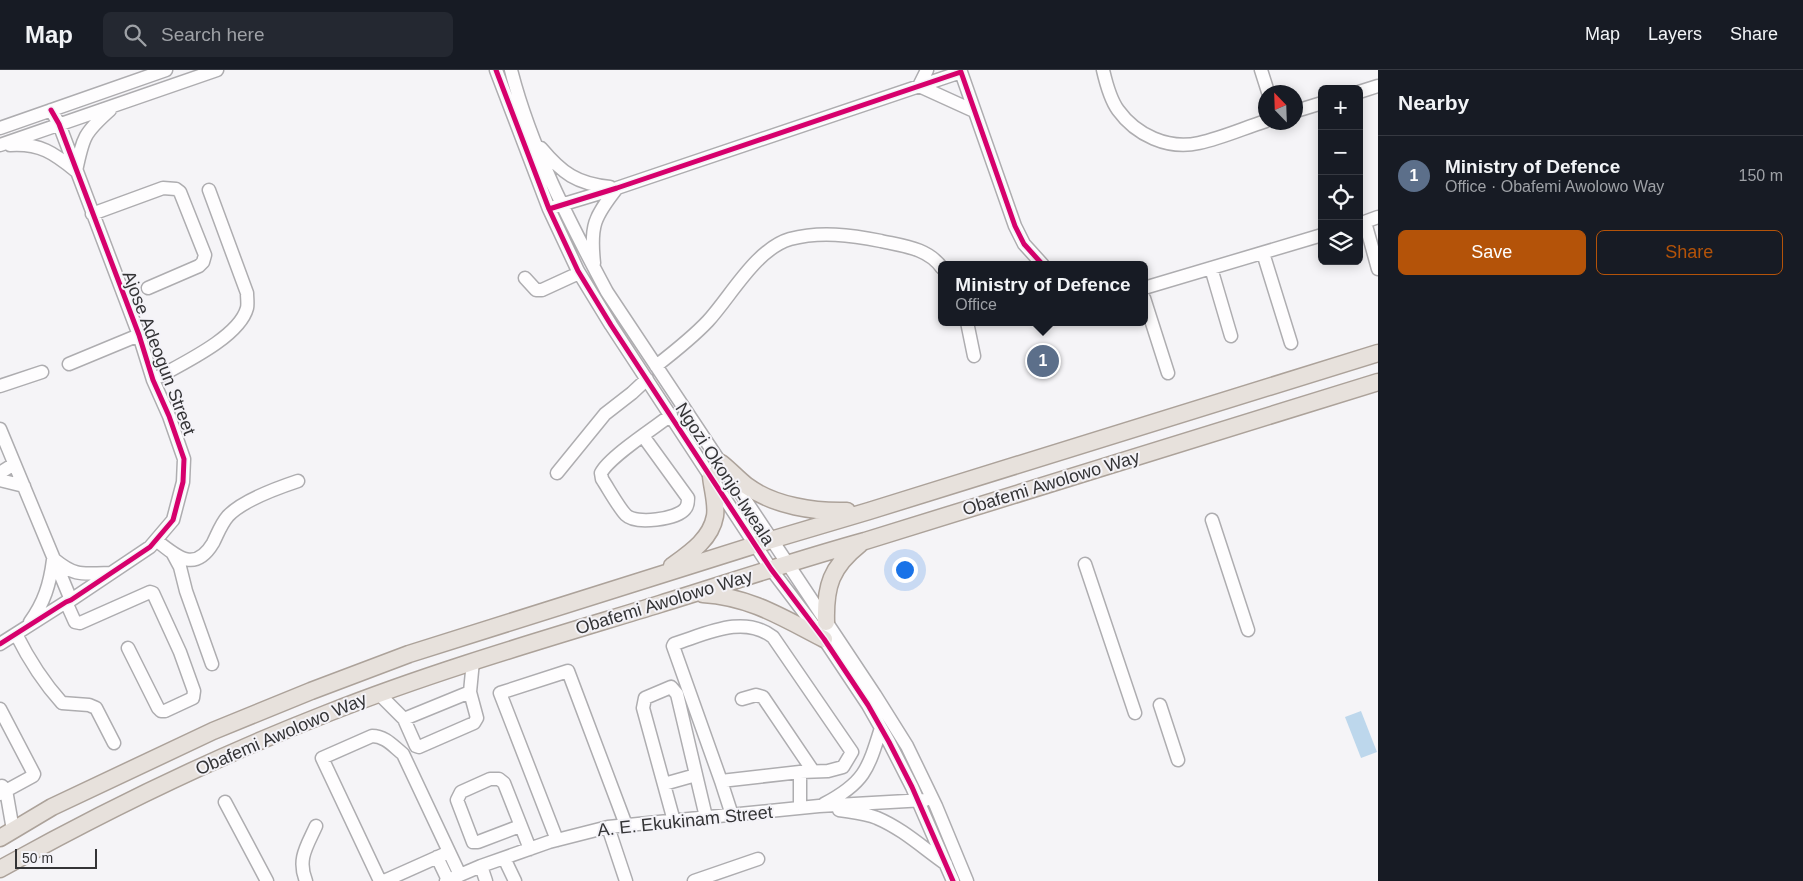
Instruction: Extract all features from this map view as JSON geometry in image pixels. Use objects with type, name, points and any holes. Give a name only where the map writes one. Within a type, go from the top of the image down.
[{"type":"main road","name":"Obafemi Awolowo Way","points":[[6,834],[52,807],[213,731],[311,691],[425,649],[763,542],[869,511],[1378,353]]},
{"type":"main road","name":"Obafemi Awolowo Way","points":[[0,869],[148,791],[287,730],[379,694],[473,661],[1378,382]]},
{"type":"main road","points":[[722,463],[747,486],[763,495],[784,502],[828,512],[869,511]]},
{"type":"main road","points":[[661,574],[695,550],[705,538],[712,525],[716,514],[711,476]]},
{"type":"main road","points":[[826,622],[825,601],[829,581],[837,566],[847,554],[865,541]]},
{"type":"main road","points":[[693,593],[723,595],[748,601],[787,618],[824,639]]},
{"type":"street","points":[[0,128],[166,70]]},
{"type":"street","points":[[0,145],[217,70]]},
{"type":"street","name":"Ngozi Okonjo-Iweala","points":[[496,70],[549,209],[580,273],[611,325],[711,476],[763,542],[787,563],[907,746],[933,799],[967,881]]},
{"type":"street","name":"Ngozi Okonjo-Iweala","points":[[511,70],[533,137],[562,204],[595,270],[656,366],[722,463],[763,542],[771,568],[824,639],[881,728],[918,800],[953,881]]},
{"type":"street","points":[[919,86],[927,70]]},
{"type":"street","points":[[1103,70],[1106,84],[1117,109],[1135,128],[1156,139],[1171,144],[1198,143],[1258,124]]},
{"type":"street","points":[[1261,70],[1266,85]]},
{"type":"street","points":[[549,209],[617,188],[960,71],[1015,226],[1024,244],[1039,261]]},
{"type":"street","points":[[919,86],[974,111]]},
{"type":"street","points":[[1363,91],[1378,86]]},
{"type":"street","points":[[1303,109],[1318,104]]},
{"type":"street","points":[[0,145],[26,144],[43,148],[59,157],[76,171],[81,145],[88,130],[116,105]]},
{"type":"street","name":"Ajose Adeogun Street","points":[[0,644],[150,547],[173,520],[188,479],[184,459],[169,416],[153,380],[59,124],[51,110]]},
{"type":"street","points":[[533,137],[552,160],[576,180],[591,185],[617,188]]},
{"type":"street","points":[[92,214],[163,188],[176,189],[180,192],[205,255],[203,262],[199,266],[148,288]]},
{"type":"street","points":[[595,270],[592,240],[593,227],[605,204],[617,188]]},
{"type":"street","points":[[153,380],[222,339],[242,318],[247,307],[247,293],[209,190]]},
{"type":"street","points":[[1371,221],[1378,268]]},
{"type":"street","points":[[656,366],[692,337],[708,321],[756,262],[769,250],[790,239],[827,234],[864,238],[913,248],[929,256],[938,264]]},
{"type":"street","points":[[1148,287],[1318,236]]},
{"type":"street","points":[[1263,252],[1291,344]]},
{"type":"street","points":[[1211,268],[1230,336]]},
{"type":"street","points":[[525,278],[536,290],[542,290],[580,273]]},
{"type":"street","points":[[1148,310],[1168,373]]},
{"type":"street","points":[[968,326],[974,356]]},
{"type":"street","points":[[69,364],[138,335]]},
{"type":"street","points":[[0,386],[42,372]]},
{"type":"street","points":[[556,473],[605,414],[647,379]]},
{"type":"street","points":[[643,436],[688,498],[686,509],[673,517],[642,520],[633,519],[626,515],[602,479],[601,473],[605,466],[643,436],[671,415]]},
{"type":"street","points":[[0,431],[53,558],[75,622],[80,623],[153,592],[180,652],[194,690],[193,698],[165,711],[161,711],[128,648]]},
{"type":"street","points":[[0,473],[14,464]]},
{"type":"street","points":[[0,480],[24,486]]},
{"type":"street","points":[[156,540],[173,554],[191,561],[199,559],[212,544],[219,528],[229,515],[242,504],[298,481]]},
{"type":"street","points":[[1212,520],[1248,630]]},
{"type":"street","points":[[173,554],[180,567],[186,591],[212,664]]},
{"type":"street","points":[[53,558],[68,570],[80,574],[111,573]]},
{"type":"street","points":[[53,558],[50,581],[40,609],[20,632],[35,669],[50,690],[62,703],[89,705],[96,708],[114,743]]},
{"type":"street","points":[[1085,564],[1135,713]]},
{"type":"street","points":[[721,781],[806,771],[828,771],[843,766],[852,752],[773,637],[753,626],[726,628],[674,644],[673,646],[732,815]]},
{"type":"street","points":[[379,694],[404,719],[416,746],[419,747],[474,722],[477,718],[470,692],[473,661]]},
{"type":"street","points":[[557,840],[500,693],[568,671],[626,825]]},
{"type":"street","points":[[674,820],[643,708],[645,698],[672,687],[677,694],[706,817]]},
{"type":"street","points":[[404,719],[470,692]]},
{"type":"street","points":[[742,699],[756,695],[763,697],[806,771],[800,808]]},
{"type":"street","points":[[1160,706],[1178,760]]},
{"type":"street","points":[[0,709],[34,774],[2,789],[6,834]]},
{"type":"street","points":[[819,806],[847,791],[861,778],[870,761],[881,728]]},
{"type":"street","points":[[380,881],[322,758],[372,736],[379,736],[386,740],[403,754],[460,875]]},
{"type":"street","points":[[664,784],[696,775]]},
{"type":"street","points":[[520,826],[478,842],[473,842],[457,800],[458,795],[490,779],[499,779],[504,784],[530,848]]},
{"type":"street","name":"A. E. Ekukinam Street","points":[[447,881],[530,848],[608,827],[819,806],[933,799]]},
{"type":"street","points":[[225,802],[267,881]]},
{"type":"street","points":[[819,806],[875,817],[908,835],[946,864]]},
{"type":"street","points":[[306,881],[302,871],[302,857],[316,826]]},
{"type":"street","points":[[608,827],[626,881]]},
{"type":"street","points":[[384,881],[449,852]]},
{"type":"street","points":[[437,857],[447,881]]},
{"type":"street","points":[[504,858],[515,881]]},
{"type":"street","points":[[694,881],[758,859]]},
{"type":"street","points":[[481,866],[486,881]]},
{"type":"water","points":[[1361,711],[1377,752],[1361,758],[1345,717]]},
{"type":"cycle path","points":[[496,70],[549,209],[578,271],[611,325],[771,569],[824,639],[868,705],[912,787],[953,881]]},
{"type":"cycle path","points":[[549,209],[617,188],[961,72],[1015,226],[1024,244],[1039,261]]},
{"type":"cycle path","points":[[0,644],[71,600],[150,547],[173,520],[183,482],[184,459],[169,416],[153,380],[139,335],[59,124],[51,110]]},
{"type":"place","name":"Ministry of Defence","points":[[1043,361]]}]
